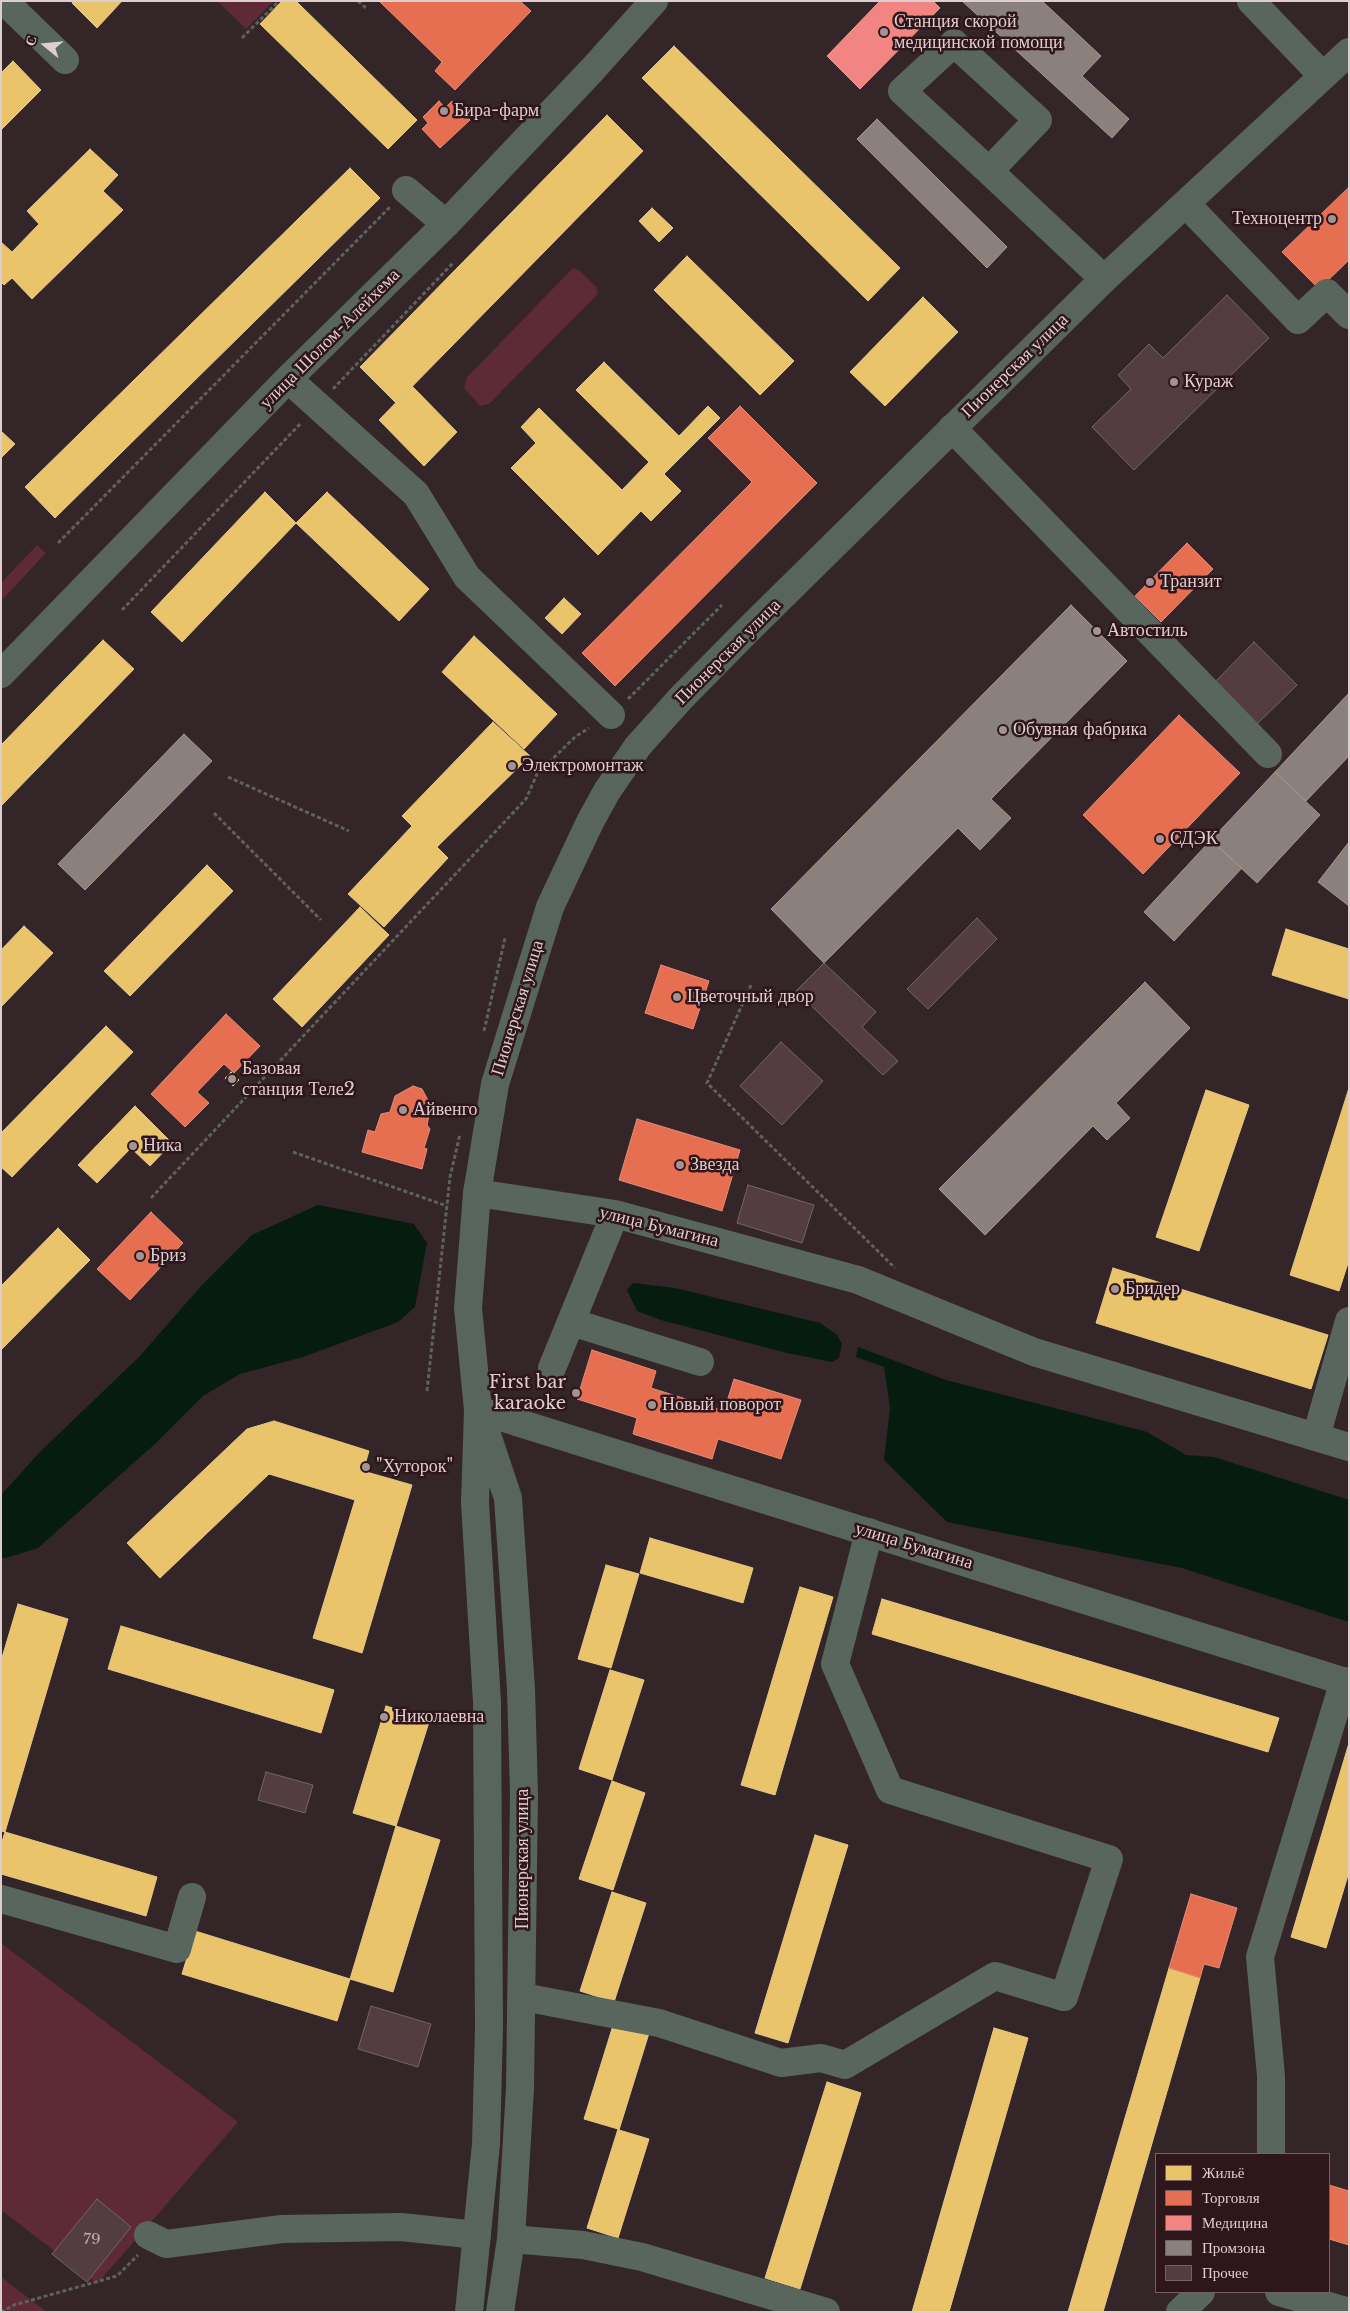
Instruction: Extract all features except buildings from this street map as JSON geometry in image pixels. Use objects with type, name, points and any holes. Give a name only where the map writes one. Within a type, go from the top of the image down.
[{"type":"main road","name":"улица Шолом-Алейхема","points":[[1,674],[288,379],[446,224],[592,70],[654,1]]},
{"type":"main road","name":"Пионерская улица","points":[[1322,75],[1349,33]]},
{"type":"main road","name":"Пионерская улица","points":[[469,2312],[486,2144],[489,2028],[487,1702],[475,1503],[478,1410],[468,1308],[477,1193],[495,1084],[528,972],[550,906],[607,791],[638,746],[681,698],[1104,279],[1349,52]]},
{"type":"main road","name":"Пионерская улица","points":[[478,1410],[508,1498],[522,1689],[524,1794],[523,1997],[520,2088],[511,2239],[500,2312]]},
{"type":"main road","name":"улица Бумагина","points":[[478,1410],[1346,1682]]},
{"type":"main road","points":[[477,2235],[511,2239]]},
{"type":"street","points":[[4,1],[65,60]]},
{"type":"street","points":[[1251,1],[1322,75]]},
{"type":"street","points":[[989,172],[1038,120],[954,43],[902,91],[989,172],[1104,279]]},
{"type":"street","points":[[399,198],[446,224]]},
{"type":"street","points":[[1186,204],[1298,320],[1327,293],[1349,315]]},
{"type":"street","points":[[288,379],[416,494],[467,577],[611,715]]},
{"type":"street","points":[[952,428],[1268,754]]},
{"type":"street","name":"улица Бумагина","points":[[477,1193],[615,1214],[858,1280],[1034,1352],[1349,1447]]},
{"type":"street","points":[[552,1368],[615,1214]]},
{"type":"street","points":[[1316,1437],[1349,1321]]},
{"type":"street","points":[[571,1322],[700,1362]]},
{"type":"street","points":[[523,1997],[659,2023],[781,2063],[821,2058],[845,2065],[995,1976],[1064,1997],[1109,1859],[890,1790],[834,1664],[869,1532]]},
{"type":"street","points":[[1271,2153],[1271,2076],[1260,1957],[1346,1682]]},
{"type":"street","points":[[1,1899],[177,1949],[192,1897]]},
{"type":"street","points":[[157,2239],[282,2229],[401,2227],[477,2235]]},
{"type":"street","points":[[511,2239],[583,2245],[642,2257],[826,2312]]},
{"type":"street","points":[[1180,2312],[1201,2293]]},
{"type":"street","points":[[1283,2293],[1346,2311]]},
{"type":"path","points":[[242,38],[279,1]]},
{"type":"path","points":[[358,1],[367,9]]},
{"type":"path","points":[[58,543],[399,198]]},
{"type":"path","points":[[122,610],[453,263]]},
{"type":"path","points":[[151,1198],[526,799],[537,774],[575,737],[611,715],[722,605]]},
{"type":"path","points":[[228,777],[349,831]]},
{"type":"path","points":[[214,813],[320,920]]},
{"type":"path","points":[[750,984],[707,1083],[897,1269]]},
{"type":"path","points":[[293,1152],[447,1206]]},
{"type":"path","points":[[1,2312],[14,2305],[117,2276],[157,2239]]},
{"type":"shaded area","points":[[217,1],[274,1],[246,29]]},
{"type":"shaded area","points":[[573,268],[580,271],[596,287],[598,294],[489,404],[480,406],[464,388],[467,377]]},
{"type":"shaded area","points":[[37,545],[46,553],[3,599],[1,598],[1,583]]},
{"type":"shaded area","points":[[318,1205],[414,1224],[427,1243],[415,1307],[398,1322],[303,1357],[240,1374],[203,1396],[157,1442],[38,1548],[6,1558],[1,1557],[1,1495],[40,1452],[139,1357],[202,1285],[252,1235]]},
{"type":"shaded area","points":[[633,1283],[675,1288],[820,1323],[837,1335],[842,1344],[839,1358],[832,1362],[787,1353],[661,1320],[637,1311],[627,1290]]},
{"type":"shaded area","points":[[858,1347],[946,1380],[1147,1432],[1186,1455],[1214,1457],[1349,1500],[1349,1622],[1182,1568],[947,1522],[884,1460],[890,1408],[884,1367],[856,1357]]},
{"type":"shaded area","points":[[1,1943],[238,2122],[97,2284],[1,2210]]},
{"type":"shaded area","points":[[1,2277],[47,2312],[1,2312]]},
{"type":"place","name":"Станция скорой медицинской помощи","points":[[884,32]]},
{"type":"place","name":"Бира-фарм","points":[[444,111]]},
{"type":"place","name":"Техноцентр","points":[[1332,219]]},
{"type":"place","name":"Кураж","points":[[1174,382]]},
{"type":"place","name":"Транзит","points":[[1150,582]]},
{"type":"place","name":"Автостиль","points":[[1097,631]]},
{"type":"place","name":"Обувная фабрика","points":[[1003,730]]},
{"type":"place","name":"Электромонтаж","points":[[512,766]]},
{"type":"place","name":"СДЭК","points":[[1160,839]]},
{"type":"place","name":"Цветочный двор","points":[[677,997]]},
{"type":"place","name":"Базовая станция Теле2","points":[[232,1079]]},
{"type":"place","name":"Айвенго","points":[[403,1110]]},
{"type":"place","name":"Ника","points":[[133,1146]]},
{"type":"place","name":"Звезда","points":[[680,1165]]},
{"type":"place","name":"Бриз","points":[[140,1256]]},
{"type":"place","name":"Бридер","points":[[1115,1289]]},
{"type":"place","name":"First bar karaoke","points":[[576,1393]]},
{"type":"place","name":"Новый поворот","points":[[652,1405]]},
{"type":"place","name":"\"Хуторок\"","points":[[366,1467]]},
{"type":"place","name":"Николаевна","points":[[384,1717]]}]
